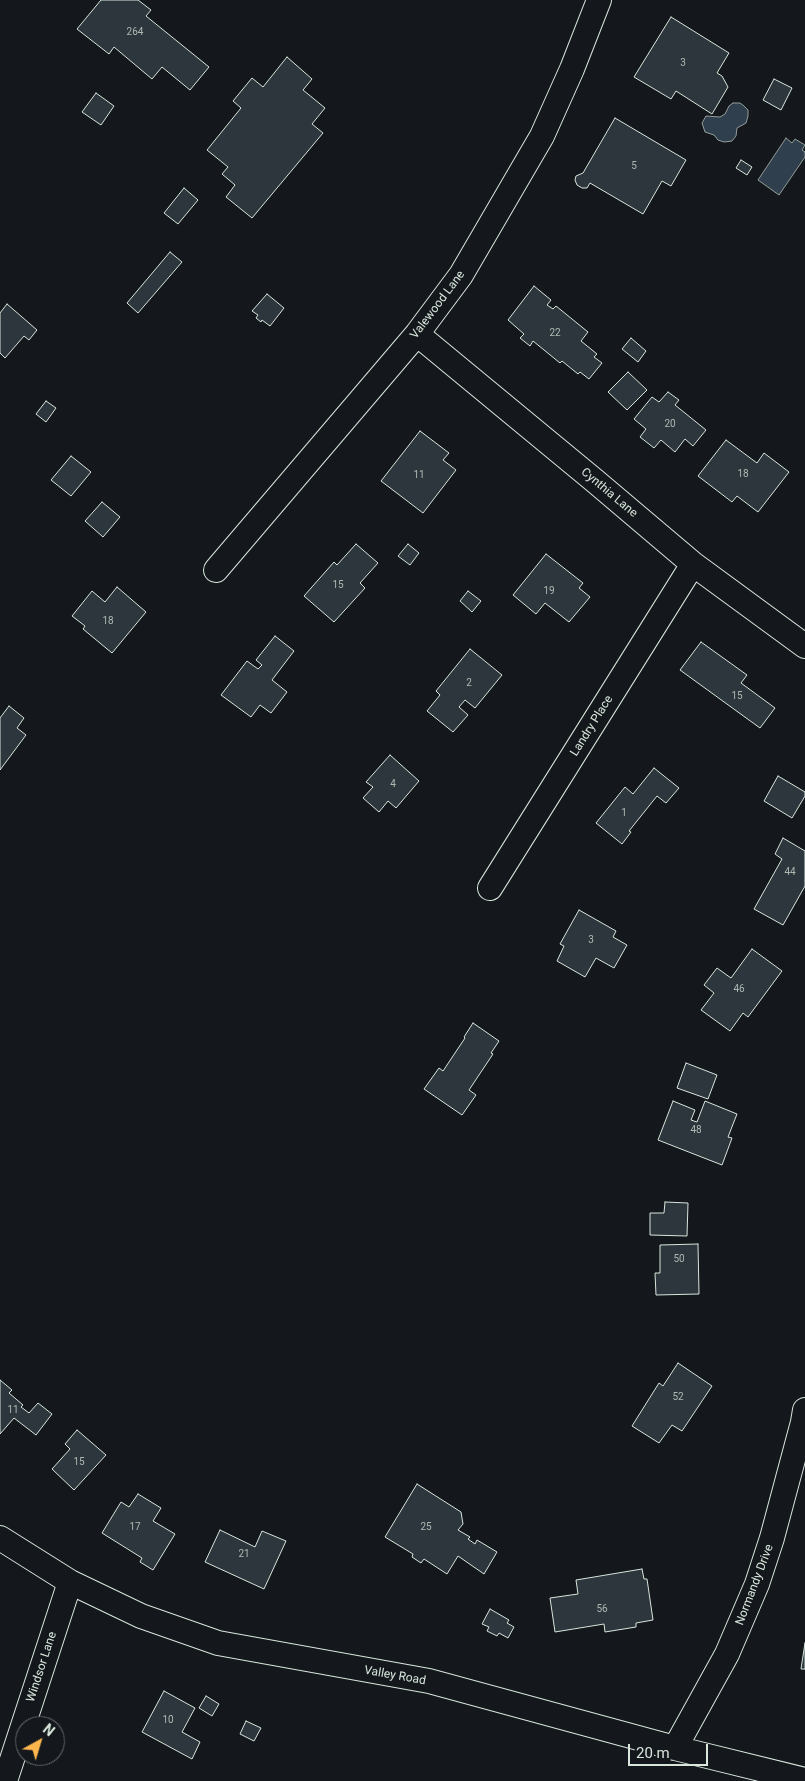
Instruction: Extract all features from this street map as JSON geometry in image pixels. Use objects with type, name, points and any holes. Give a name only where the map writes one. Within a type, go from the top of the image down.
[{"type":"street","name":"Valewood Lane","points":[[216,570],[417,334],[461,275],[542,136],[572,69],[599,0]]},
{"type":"street","name":"Cynthia Lane","points":[[417,334],[693,564],[805,646]]},
{"type":"street","name":"Landry Place","points":[[490,888],[693,564]]},
{"type":"street","name":"Normandy Drive","points":[[675,1748],[727,1654],[757,1584],[772,1538],[804,1422],[805,1410]]},
{"type":"street","name":"Valley Road","points":[[0,1538],[70,1582],[141,1616],[218,1643],[428,1681],[675,1748],[805,1780]]},
{"type":"street","name":"Windsor Lane","points":[[6,1781],[70,1582]]},
{"type":"water","points":[[733,103],[740,103],[744,106],[748,110],[748,116],[746,123],[737,128],[736,136],[732,141],[724,142],[718,140],[714,135],[705,132],[702,123],[706,116],[720,117],[725,114]]},
{"type":"water","points":[[786,138],[792,143],[795,139],[805,145],[802,150],[805,152],[805,157],[779,195],[758,180]]},
{"type":"building","points":[[101,0],[138,0],[151,10],[146,16],[209,67],[190,90],[162,67],[152,79],[114,47],[109,54],[77,29]]},
{"type":"building","points":[[671,17],[729,53],[717,73],[722,76],[728,87],[712,114],[676,91],[671,99],[634,77]]},
{"type":"building","points":[[287,57],[312,79],[303,90],[325,108],[312,124],[323,133],[252,218],[226,197],[235,185],[222,174],[228,167],[207,150],[241,108],[233,101],[252,78],[263,87]]},
{"type":"building","points":[[774,79],[792,88],[781,110],[763,100]]},
{"type":"building","points":[[96,93],[114,106],[101,125],[82,112]]},
{"type":"building","points":[[615,118],[686,160],[671,186],[662,181],[643,214],[590,183],[587,188],[582,188],[577,185],[575,180],[576,176],[583,173]]},
{"type":"building","points":[[741,160],[752,167],[747,175],[736,168]]},
{"type":"building","points":[[184,188],[198,200],[178,224],[164,213]]},
{"type":"building","points":[[170,252],[182,262],[138,313],[127,303]]},
{"type":"building","points":[[534,286],[551,300],[547,305],[553,309],[556,306],[588,332],[581,341],[597,354],[594,357],[602,363],[589,379],[580,372],[578,374],[562,361],[560,363],[533,341],[530,346],[520,338],[524,334],[508,320]]},
{"type":"building","points":[[267,294],[284,308],[270,326],[256,318],[258,315],[252,311]]},
{"type":"building","points":[[7,304],[37,330],[29,340],[24,336],[5,358],[0,353],[0,313]]},
{"type":"building","points":[[631,338],[646,351],[638,362],[622,349]]},
{"type":"building","points":[[628,372],[647,390],[627,410],[608,392]]},
{"type":"building","points":[[668,392],[679,400],[675,405],[706,430],[693,446],[685,439],[675,452],[661,440],[654,448],[640,437],[646,429],[634,419],[652,397],[659,402]]},
{"type":"building","points":[[46,401],[56,408],[46,422],[36,414]]},
{"type":"building","points":[[420,431],[449,453],[443,460],[456,470],[423,513],[381,481]]},
{"type":"building","points":[[726,440],[757,463],[764,453],[789,472],[758,512],[737,496],[732,502],[698,476]]},
{"type":"building","points":[[71,456],[91,472],[71,496],[51,480]]},
{"type":"building","points":[[102,502],[120,517],[103,537],[85,521]]},
{"type":"building","points":[[356,544],[378,563],[360,583],[365,588],[334,622],[304,596],[334,562],[337,565]]},
{"type":"building","points":[[408,544],[419,553],[410,565],[398,556]]},
{"type":"building","points":[[546,554],[583,583],[579,588],[590,597],[569,622],[545,603],[536,614],[513,595]]},
{"type":"building","points":[[117,587],[146,612],[112,653],[83,629],[85,626],[72,616],[92,591],[105,602]]},
{"type":"building","points":[[468,591],[481,601],[472,612],[460,601]]},
{"type":"building","points":[[275,636],[294,651],[272,680],[287,692],[271,713],[260,705],[251,717],[221,695],[247,661],[258,669],[262,665],[256,660]]},
{"type":"building","points":[[701,642],[747,675],[741,683],[775,708],[760,728],[680,670]]},
{"type":"building","points":[[470,649],[502,675],[475,708],[465,700],[459,707],[468,715],[453,732],[427,711],[440,695],[436,691]]},
{"type":"building","points":[[9,706],[24,718],[17,728],[26,735],[0,770],[0,718]]},
{"type":"building","points":[[390,755],[419,781],[396,808],[388,801],[379,812],[363,798],[373,787],[366,782]]},
{"type":"building","points":[[654,768],[679,788],[666,803],[657,796],[629,831],[631,832],[622,844],[596,823],[625,787],[633,794]]},
{"type":"building","points":[[778,776],[805,792],[805,796],[792,818],[764,801]]},
{"type":"building","points":[[783,838],[805,851],[805,886],[783,925],[754,909],[782,859],[775,854]]},
{"type":"building","points":[[579,910],[616,931],[613,937],[627,945],[614,968],[596,958],[585,977],[557,961],[564,946],[560,944]]},
{"type":"building","points":[[752,949],[782,971],[748,1017],[743,1013],[730,1031],[701,1010],[714,993],[704,985],[717,968],[731,978]]},
{"type":"building","points":[[473,1023],[499,1041],[491,1053],[493,1054],[469,1090],[476,1095],[462,1115],[424,1089],[439,1068],[443,1071]]},
{"type":"building","points":[[686,1063],[717,1075],[708,1099],[677,1088]]},
{"type":"building","points":[[673,1101],[695,1110],[691,1120],[697,1122],[705,1101],[737,1114],[728,1137],[732,1138],[722,1165],[658,1140]]},
{"type":"building","points":[[665,1202],[688,1203],[687,1236],[650,1235],[650,1213],[664,1213]]},
{"type":"building","points":[[698,1244],[699,1294],[656,1295],[655,1273],[660,1273],[660,1245]]},
{"type":"building","points":[[678,1363],[712,1386],[682,1431],[672,1425],[659,1443],[632,1426],[659,1383],[663,1386]]},
{"type":"building","points":[[0,1380],[12,1390],[9,1393],[29,1413],[38,1403],[52,1414],[36,1435],[14,1418],[0,1434]]},
{"type":"building","points":[[77,1430],[106,1455],[74,1490],[52,1469],[70,1449],[65,1444]]},
{"type":"building","points":[[417,1484],[461,1512],[463,1524],[458,1530],[470,1537],[468,1539],[475,1544],[477,1540],[497,1552],[484,1574],[458,1556],[447,1574],[424,1559],[421,1563],[412,1557],[413,1554],[385,1537]]},
{"type":"building","points":[[138,1494],[161,1508],[153,1521],[175,1534],[153,1570],[140,1562],[142,1558],[102,1533],[121,1502],[129,1507]]},
{"type":"building","points":[[220,1530],[255,1547],[262,1531],[286,1541],[264,1589],[205,1562]]},
{"type":"building","points":[[642,1569],[644,1579],[647,1579],[653,1620],[636,1623],[636,1627],[605,1632],[604,1624],[555,1632],[550,1598],[578,1594],[576,1580]]},
{"type":"building","points":[[490,1609],[509,1620],[507,1623],[514,1627],[508,1638],[499,1633],[497,1636],[487,1631],[489,1627],[482,1624]]},
{"type":"building","points":[[805,1643],[805,1669],[801,1669]]},
{"type":"building","points":[[164,1691],[195,1708],[182,1732],[200,1742],[192,1759],[142,1732]]},
{"type":"building","points":[[206,1696],[219,1704],[212,1716],[199,1708]]},
{"type":"building","points":[[246,1721],[261,1728],[254,1741],[240,1734]]}]
